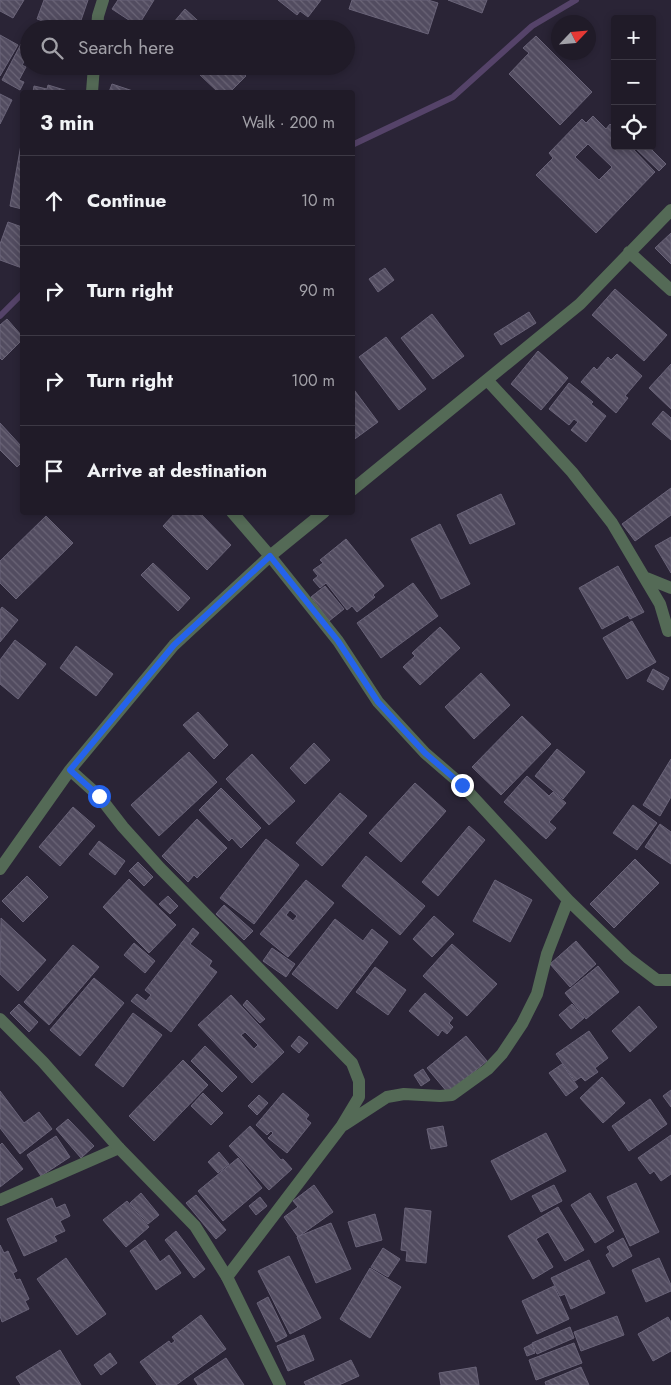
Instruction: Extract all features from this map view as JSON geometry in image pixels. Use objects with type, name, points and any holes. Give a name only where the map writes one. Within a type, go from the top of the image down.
[{"type":"street","points":[[98,20],[102,0]]},
{"type":"street","points":[[92,90],[93,75]]},
{"type":"street","points":[[355,488],[580,304],[671,210]]},
{"type":"street","points":[[629,252],[671,290]]},
{"type":"street","points":[[488,381],[572,472],[612,523],[660,604],[668,631]]},
{"type":"street","points":[[235,515],[338,641],[378,702],[425,753],[462,785],[568,900],[628,958],[656,980],[671,980]]},
{"type":"street","points":[[0,869],[70,770],[174,645],[270,556],[320,515]]},
{"type":"street","points":[[644,577],[671,588]]},
{"type":"street","points":[[70,770],[99,796],[123,827],[160,868],[352,1063],[359,1081],[360,1097],[342,1127],[227,1277]]},
{"type":"street","points":[[342,1127],[387,1097],[404,1094],[452,1095],[488,1069],[502,1054],[522,1024],[537,994],[547,954],[568,900]]},
{"type":"street","points":[[0,1018],[43,1062],[119,1148],[195,1226],[227,1277],[280,1385]]},
{"type":"street","points":[[0,1200],[119,1148]]},
{"type":"building","points":[[0,0],[24,0],[13,18],[0,11]]},
{"type":"building","points":[[44,0],[88,0],[81,20],[37,19]]},
{"type":"building","points":[[118,0],[154,0],[142,20],[129,20],[112,9]]},
{"type":"building","points":[[278,0],[321,0],[308,17],[300,11],[297,15]]},
{"type":"building","points":[[352,0],[428,0],[438,3],[428,34],[349,9]]},
{"type":"building","points":[[448,0],[487,0],[482,13]]},
{"type":"building","points":[[185,9],[197,20],[176,20]]},
{"type":"building","points":[[0,35],[18,45],[0,76]]},
{"type":"building","points":[[536,36],[551,51],[551,60],[560,60],[592,92],[560,125],[509,74],[529,53],[523,48]]},
{"type":"building","points":[[20,46],[20,75],[22,75],[19,80],[24,82],[20,90],[2,80]]},
{"type":"building","points":[[200,75],[246,76],[232,90],[216,90]]},
{"type":"building","points":[[112,84],[130,90],[110,90]]},
{"type":"building","points":[[48,85],[64,90],[33,90],[34,86],[47,89]]},
{"type":"building","points":[[0,94],[12,100],[0,124]]},
{"type":"building","points":[[593,116],[606,129],[610,124],[611,150],[634,150],[655,172],[596,233],[536,175],[553,158],[549,153],[582,119],[586,123]],"holes":[[[588,144],[612,167],[599,180],[575,157]]]},
{"type":"building","points":[[20,150],[20,208],[10,206]]},
{"type":"building","points":[[637,150],[652,150],[666,164],[659,171]]},
{"type":"building","points":[[8,222],[20,226],[20,267],[0,260],[0,244]]},
{"type":"building","points":[[671,233],[671,264],[655,248]]},
{"type":"building","points":[[385,268],[394,280],[378,292],[369,279]]},
{"type":"building","points":[[615,289],[667,335],[644,361],[592,315]]},
{"type":"building","points":[[529,312],[536,323],[501,345],[494,334]]},
{"type":"building","points":[[432,314],[464,356],[433,379],[401,338]]},
{"type":"building","points":[[7,319],[20,334],[20,342],[2,360],[0,358],[0,325]]},
{"type":"building","points":[[386,337],[426,389],[399,410],[359,357]]},
{"type":"building","points":[[538,351],[568,378],[541,410],[511,384]]},
{"type":"building","points":[[617,354],[642,376],[625,396],[628,398],[616,413],[581,382],[594,367],[597,370],[608,357],[611,360]]},
{"type":"building","points":[[671,364],[671,409],[649,388]]},
{"type":"building","points":[[569,383],[593,402],[591,404],[606,416],[586,442],[571,430],[578,422],[574,419],[569,425],[549,409]]},
{"type":"building","points":[[355,391],[378,422],[355,439]]},
{"type":"building","points":[[663,411],[671,418],[671,440],[652,424]]},
{"type":"building","points":[[0,423],[20,445],[20,464],[17,467],[0,450]]},
{"type":"building","points":[[671,488],[671,515],[635,541],[622,524]]},
{"type":"building","points":[[501,494],[515,524],[470,544],[457,515]]},
{"type":"building","points":[[173,515],[202,515],[231,545],[207,570],[163,526]]},
{"type":"building","points":[[46,516],[73,543],[16,599],[0,583],[0,561]]},
{"type":"building","points":[[440,524],[470,584],[441,599],[411,539]]},
{"type":"building","points":[[671,537],[671,573],[655,546]]},
{"type":"building","points":[[346,539],[384,586],[373,595],[375,597],[357,612],[352,606],[347,610],[326,583],[320,588],[313,580],[318,576],[313,570],[323,563],[320,560]]},
{"type":"building","points":[[153,563],[190,598],[178,611],[141,575]]},
{"type":"building","points":[[618,566],[644,612],[630,619],[628,615],[602,629],[579,588]]},
{"type":"building","points":[[413,583],[438,616],[381,658],[357,623]]},
{"type":"building","points":[[325,586],[344,609],[329,621],[311,597]]},
{"type":"building","points":[[2,607],[18,620],[0,642],[0,610]]},
{"type":"building","points":[[632,621],[656,662],[627,679],[603,638]]},
{"type":"building","points":[[440,627],[460,648],[420,685],[403,667],[415,656],[412,653]]},
{"type":"building","points":[[15,640],[46,664],[18,699],[0,684],[0,660]]},
{"type":"building","points":[[76,646],[113,674],[96,696],[60,668]]},
{"type":"building","points":[[653,669],[669,678],[663,690],[647,681]]},
{"type":"building","points":[[481,673],[510,705],[474,739],[445,707]]},
{"type":"building","points":[[198,712],[228,745],[214,759],[183,725]]},
{"type":"building","points":[[522,716],[551,744],[501,795],[472,767]]},
{"type":"building","points":[[314,743],[330,760],[305,784],[290,768]]},
{"type":"building","points":[[557,749],[585,772],[563,799],[535,776]]},
{"type":"building","points":[[189,752],[217,782],[159,836],[131,805]]},
{"type":"building","points":[[252,754],[295,801],[269,825],[226,779]]},
{"type":"building","points":[[671,759],[671,797],[660,816],[643,805]]},
{"type":"building","points":[[527,776],[549,796],[553,792],[566,803],[549,822],[556,828],[546,839],[504,802]]},
{"type":"building","points":[[415,783],[446,811],[401,862],[369,833]]},
{"type":"building","points":[[221,788],[261,828],[241,848],[232,838],[229,841],[199,810]]},
{"type":"building","points":[[340,793],[367,816],[322,866],[296,843]]},
{"type":"building","points":[[633,805],[657,823],[637,850],[613,833]]},
{"type":"building","points":[[73,807],[95,826],[60,866],[39,847]]},
{"type":"building","points":[[197,819],[227,848],[197,878],[194,875],[188,882],[162,856]]},
{"type":"building","points":[[660,824],[671,832],[671,864],[645,847]]},
{"type":"building","points":[[469,826],[485,840],[438,896],[422,882]]},
{"type":"building","points":[[266,839],[299,865],[254,924],[220,898]]},
{"type":"building","points":[[99,841],[125,861],[115,875],[89,854]]},
{"type":"building","points":[[366,856],[425,906],[400,935],[342,886]]},
{"type":"building","points":[[635,859],[659,883],[614,928],[590,904]]},
{"type":"building","points":[[138,862],[153,877],[144,886],[129,871]]},
{"type":"building","points":[[27,876],[48,897],[23,922],[2,901]]},
{"type":"building","points":[[129,879],[176,925],[149,953],[103,907]]},
{"type":"building","points":[[306,880],[334,903],[288,957],[260,934]],"holes":[[[290,910],[297,916],[293,921],[286,915]]]},
{"type":"building","points":[[495,880],[532,900],[510,942],[473,921]]},
{"type":"building","points":[[168,896],[178,906],[170,914],[159,904]]},
{"type":"building","points":[[224,905],[253,931],[244,940],[216,914]]},
{"type":"building","points":[[434,916],[454,934],[432,957],[413,939]]},
{"type":"building","points":[[1,918],[46,960],[18,991],[0,974]]},
{"type":"building","points":[[335,919],[363,941],[372,929],[388,942],[337,1009],[292,974]]},
{"type":"building","points":[[193,928],[199,933],[190,944],[212,961],[209,966],[217,972],[171,1032],[131,1001],[137,994],[146,1001],[151,995],[145,990]]},
{"type":"building","points":[[576,941],[596,964],[570,987],[550,964]]},
{"type":"building","points":[[134,943],[155,961],[145,973],[124,955]]},
{"type":"building","points":[[452,944],[497,984],[467,1016],[423,976]]},
{"type":"building","points":[[73,945],[99,967],[49,1025],[24,1002]]},
{"type":"building","points":[[272,948],[295,964],[286,977],[263,961]]},
{"type":"building","points":[[598,966],[619,992],[586,1019],[565,993]]},
{"type":"building","points":[[375,967],[406,990],[388,1015],[356,992]]},
{"type":"building","points":[[94,978],[124,1003],[80,1056],[50,1030]]},
{"type":"building","points":[[425,993],[453,1018],[449,1023],[453,1027],[447,1034],[442,1030],[438,1036],[409,1011]]},
{"type":"building","points":[[231,995],[284,1052],[252,1083],[198,1025]],"holes":[[[245,1032],[258,1045],[254,1049],[241,1035]]]},
{"type":"building","points":[[247,1000],[265,1019],[260,1023],[243,1005]]},
{"type":"building","points":[[19,1004],[38,1022],[29,1032],[10,1013]]},
{"type":"building","points":[[572,1004],[584,1018],[571,1029],[559,1015]]},
{"type":"building","points":[[639,1006],[657,1027],[630,1052],[612,1031]]},
{"type":"building","points":[[133,1013],[162,1035],[123,1087],[95,1065]]},
{"type":"building","points":[[589,1031],[608,1058],[595,1068],[598,1072],[585,1081],[581,1077],[575,1081],[556,1054]]},
{"type":"building","points":[[299,1036],[308,1043],[299,1053],[291,1046]]},
{"type":"building","points":[[466,1036],[487,1061],[448,1093],[427,1068]]},
{"type":"building","points":[[205,1046],[237,1077],[222,1092],[191,1061]]},
{"type":"building","points":[[183,1060],[208,1085],[154,1141],[129,1116]]},
{"type":"building","points":[[562,1064],[578,1087],[566,1096],[549,1073]]},
{"type":"building","points":[[423,1069],[430,1080],[421,1086],[414,1075]]},
{"type":"building","points":[[602,1077],[625,1103],[603,1123],[580,1098]]},
{"type":"building","points":[[671,1090],[671,1107],[663,1096]]},
{"type":"building","points":[[0,1091],[24,1123],[39,1112],[52,1129],[20,1154],[0,1128]]},
{"type":"building","points":[[203,1093],[223,1113],[211,1125],[191,1106]]},
{"type":"building","points":[[283,1093],[309,1115],[306,1119],[311,1123],[287,1153],[268,1138],[273,1133],[271,1131],[267,1135],[256,1125]]},
{"type":"building","points":[[259,1095],[268,1103],[257,1115],[248,1106]]},
{"type":"building","points":[[650,1099],[667,1124],[629,1151],[612,1126]]},
{"type":"building","points":[[68,1119],[94,1146],[81,1158],[56,1129]]},
{"type":"building","points":[[250,1126],[281,1160],[283,1159],[292,1169],[269,1190],[229,1146]]},
{"type":"building","points":[[443,1126],[447,1146],[431,1149],[427,1129]]},
{"type":"building","points":[[546,1133],[566,1171],[511,1200],[491,1161]]},
{"type":"building","points":[[671,1135],[671,1174],[661,1181],[654,1171],[650,1174],[638,1158]]},
{"type":"building","points":[[56,1136],[70,1157],[41,1176],[27,1155]]},
{"type":"building","points":[[2,1143],[23,1169],[0,1187],[0,1145]]},
{"type":"building","points":[[219,1152],[229,1164],[218,1173],[208,1162]]},
{"type":"building","points":[[238,1158],[262,1188],[223,1221],[198,1191]]},
{"type":"building","points":[[636,1183],[659,1232],[630,1246],[607,1197]]},
{"type":"building","points":[[314,1185],[333,1212],[298,1237],[284,1217],[298,1207],[293,1201]]},
{"type":"building","points":[[554,1185],[562,1201],[541,1212],[532,1196]]},
{"type":"building","points":[[141,1193],[159,1215],[148,1224],[130,1203]]},
{"type":"building","points":[[590,1193],[614,1231],[595,1243],[571,1205]]},
{"type":"building","points":[[196,1195],[226,1230],[216,1239],[186,1203]]},
{"type":"building","points":[[260,1197],[267,1206],[256,1215],[249,1206]]},
{"type":"building","points":[[52,1198],[56,1208],[65,1204],[70,1216],[60,1221],[65,1231],[54,1236],[57,1241],[24,1256],[7,1219]]},
{"type":"building","points":[[127,1201],[149,1227],[126,1247],[103,1220]]},
{"type":"building","points":[[558,1207],[584,1250],[565,1261],[548,1232],[536,1239],[553,1267],[533,1279],[508,1236]]},
{"type":"building","points":[[405,1208],[431,1211],[426,1263],[406,1261],[407,1251],[401,1250]]},
{"type":"building","points":[[375,1214],[382,1240],[356,1247],[348,1222]]},
{"type":"building","points":[[331,1223],[351,1269],[316,1283],[297,1237]]},
{"type":"building","points":[[176,1231],[205,1269],[194,1278],[165,1240]]},
{"type":"building","points":[[623,1238],[632,1256],[613,1267],[606,1255],[610,1252],[607,1247]]},
{"type":"building","points":[[145,1240],[160,1262],[169,1255],[181,1273],[156,1290],[130,1251]]},
{"type":"building","points":[[0,1245],[4,1253],[8,1251],[17,1271],[13,1273],[16,1280],[20,1279],[29,1299],[25,1301],[29,1309],[2,1322],[0,1316]]},
{"type":"building","points":[[383,1248],[400,1259],[388,1277],[371,1267]]},
{"type":"building","points":[[289,1256],[321,1318],[290,1334],[258,1271]]},
{"type":"building","points":[[66,1258],[106,1314],[77,1335],[37,1279]]},
{"type":"building","points":[[659,1258],[671,1285],[671,1291],[646,1302],[632,1270]]},
{"type":"building","points":[[589,1260],[605,1293],[571,1309],[565,1294],[560,1296],[551,1278]]},
{"type":"building","points":[[370,1268],[401,1287],[370,1338],[340,1319]]},
{"type":"building","points":[[554,1286],[569,1319],[537,1334],[522,1301]]},
{"type":"building","points":[[268,1297],[287,1336],[276,1342],[257,1303]]},
{"type":"building","points":[[201,1315],[226,1349],[176,1385],[157,1385],[140,1362],[169,1341],[171,1344],[175,1341],[172,1337]]},
{"type":"building","points":[[617,1316],[624,1335],[581,1351],[574,1332]]},
{"type":"building","points":[[668,1317],[671,1322],[671,1351],[653,1361],[638,1334]]},
{"type":"building","points":[[570,1327],[574,1338],[537,1354],[532,1343]]},
{"type":"building","points":[[304,1335],[314,1360],[288,1371],[277,1346]]},
{"type":"building","points":[[574,1343],[582,1363],[536,1380],[529,1360]]},
{"type":"building","points":[[532,1344],[535,1353],[527,1356],[524,1348]]},
{"type":"building","points":[[60,1350],[81,1385],[21,1385],[16,1377]]},
{"type":"building","points":[[110,1353],[117,1363],[101,1375],[94,1365]]},
{"type":"building","points":[[226,1358],[244,1385],[198,1385],[194,1379]]},
{"type":"building","points":[[351,1360],[359,1376],[339,1385],[306,1385],[304,1382]]},
{"type":"building","points":[[476,1367],[479,1385],[441,1385],[439,1373]]},
{"type":"building","points":[[581,1367],[589,1385],[546,1385],[545,1382]]},
{"type":"waterway","points":[[355,144],[453,97],[532,26],[576,0]]},
{"type":"waterway","points":[[0,316],[20,296]]},
{"type":"route","points":[[99,796],[70,770],[174,645],[270,556],[338,641],[378,702],[425,753],[462,785]]}]
